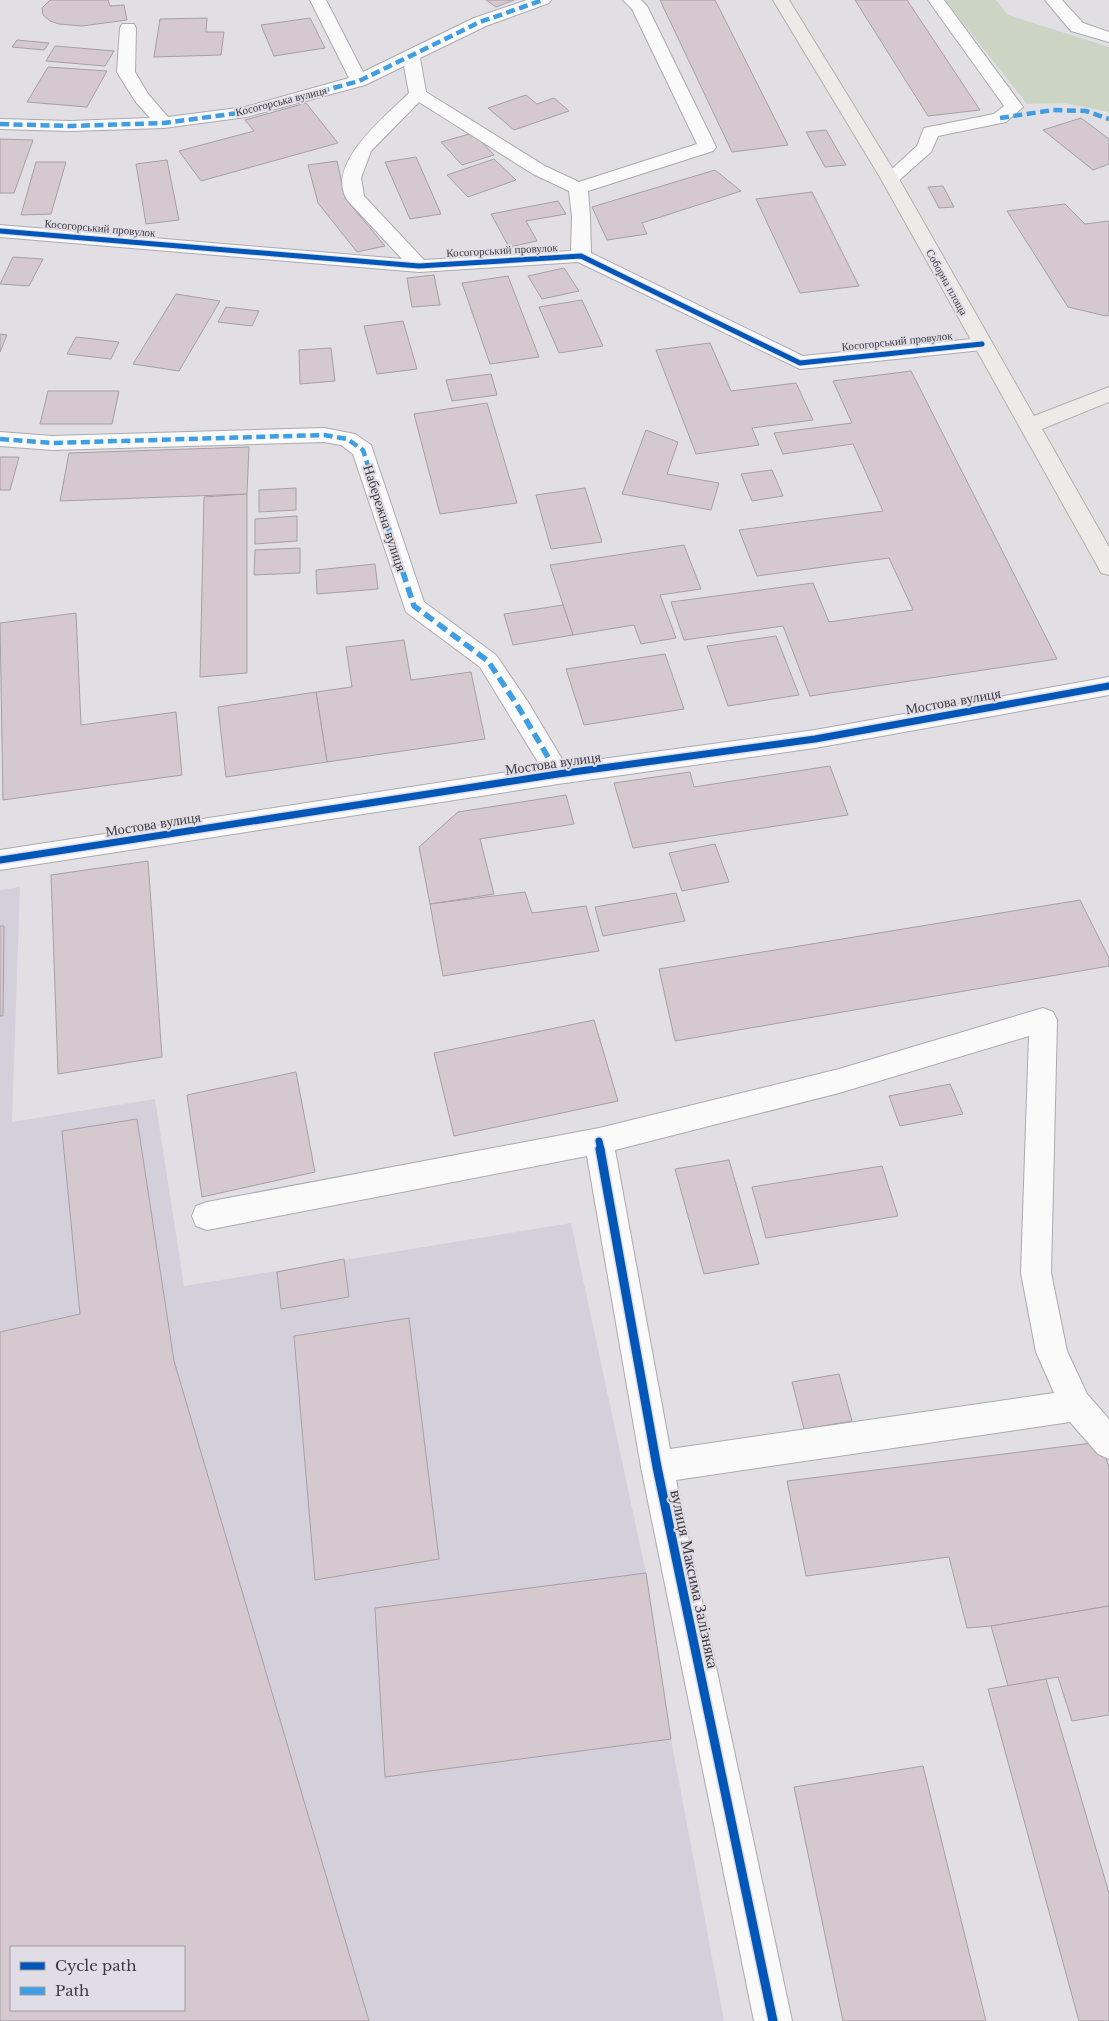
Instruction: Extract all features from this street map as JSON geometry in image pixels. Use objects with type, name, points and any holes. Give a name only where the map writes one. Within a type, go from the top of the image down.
[{"type":"main road","name":"Соборна площа","points":[[781,0],[890,179],[1109,567]]},
{"type":"main road","points":[[1030,426],[1109,394]]},
{"type":"street","points":[[318,0],[359,81]]},
{"type":"street","name":"Косогорська вулиця","points":[[0,124],[70,126],[164,123],[246,112],[359,81],[480,22],[543,0]]},
{"type":"street","points":[[411,57],[418,94],[539,170],[578,188],[707,148],[639,6],[631,0]]},
{"type":"street","points":[[890,179],[925,148],[930,132],[1000,118],[1014,107],[936,0]]},
{"type":"street","points":[[1053,0],[1077,27],[1109,37]]},
{"type":"street","points":[[128,28],[126,72],[141,96],[164,123]]},
{"type":"street","points":[[418,94],[363,149],[352,178],[355,197],[419,266]]},
{"type":"street","points":[[578,188],[581,217],[581,256]]},
{"type":"street","name":"Косогорський провулок","points":[[0,231],[419,266],[581,256],[800,363],[982,344]]},
{"type":"street","name":"Набережна вулиця","points":[[0,439],[52,442],[324,435],[347,439],[363,450],[414,606],[488,661],[519,708],[558,774]]},
{"type":"street","name":"Мостова вулиця","points":[[0,860],[558,774],[815,739],[1109,686]]},
{"type":"street","points":[[207,1216],[599,1141],[839,1080],[1043,1020],[1036,1273],[1052,1352],[1076,1405],[1109,1443]]},
{"type":"street","name":"вулиця Максима Залізняка","points":[[599,1141],[657,1467],[774,2021]]},
{"type":"street","points":[[657,1467],[1076,1405]]},
{"type":"shaded area","points":[[20,887],[12,1122],[155,1099],[184,1286],[571,1223],[646,1573],[671,1739],[724,2021],[0,2021],[0,890]]},
{"type":"green space","points":[[945,0],[996,0],[1008,15],[1109,47],[1109,112],[1064,103],[1027,104]]},
{"type":"building","points":[[50,0],[108,0],[110,6],[124,5],[127,20],[82,26],[59,24],[50,21],[43,15],[42,8]]},
{"type":"building","points":[[486,0],[514,0],[496,7]]},
{"type":"building","points":[[660,0],[715,0],[788,145],[732,152]]},
{"type":"building","points":[[855,0],[907,0],[980,110],[928,116]]},
{"type":"building","points":[[207,18],[206,32],[224,32],[221,55],[154,57],[160,19]]},
{"type":"building","points":[[310,18],[325,48],[274,56],[261,25]]},
{"type":"building","points":[[17,40],[49,43],[44,50],[12,47]]},
{"type":"building","points":[[55,46],[114,51],[105,66],[46,61]]},
{"type":"building","points":[[48,67],[107,71],[87,107],[27,102]]},
{"type":"building","points":[[526,95],[537,104],[554,98],[569,111],[514,130],[488,108]]},
{"type":"building","points":[[306,103],[338,143],[201,181],[179,151],[254,131],[245,120]]},
{"type":"building","points":[[1081,118],[1109,139],[1109,164],[1093,170],[1043,130]]},
{"type":"building","points":[[826,130],[846,165],[825,167],[806,132]]},
{"type":"building","points":[[473,133],[494,155],[462,165],[441,142]]},
{"type":"building","points":[[0,139],[33,140],[14,193],[0,193]]},
{"type":"building","points":[[416,157],[441,214],[410,219],[385,162]]},
{"type":"building","points":[[494,159],[516,180],[468,197],[447,175]]},
{"type":"building","points":[[167,160],[179,220],[146,224],[136,164]]},
{"type":"building","points":[[337,161],[345,198],[385,246],[357,252],[318,203],[308,165]]},
{"type":"building","points":[[36,162],[66,162],[51,214],[21,215]]},
{"type":"building","points":[[715,170],[741,191],[642,223],[647,234],[607,240],[592,207]]},
{"type":"building","points":[[943,186],[954,207],[939,208],[928,187]]},
{"type":"building","points":[[812,192],[859,286],[800,293],[756,199]]},
{"type":"building","points":[[558,201],[566,214],[526,221],[537,241],[509,247],[491,214]]},
{"type":"building","points":[[1065,204],[1085,224],[1109,221],[1109,315],[1106,316],[1068,307],[1007,211]]},
{"type":"building","points":[[13,257],[43,259],[29,286],[0,284]]},
{"type":"building","points":[[564,268],[579,291],[542,299],[528,276]]},
{"type":"building","points":[[434,275],[440,305],[412,307],[407,278]]},
{"type":"building","points":[[508,276],[539,357],[490,364],[462,283]]},
{"type":"building","points":[[176,294],[220,301],[179,371],[133,364]]},
{"type":"building","points":[[582,300],[603,346],[559,353],[539,307]]},
{"type":"building","points":[[226,307],[259,311],[252,326],[218,322]]},
{"type":"building","points":[[403,321],[417,369],[377,374],[364,326]]},
{"type":"building","points":[[0,334],[7,335],[0,352]]},
{"type":"building","points":[[76,337],[119,342],[111,359],[67,354]]},
{"type":"building","points":[[710,343],[731,391],[796,383],[813,420],[752,428],[759,445],[696,454],[656,350]]},
{"type":"building","points":[[331,348],[335,381],[300,384],[299,350]]},
{"type":"building","points":[[911,371],[1057,659],[810,696],[783,626],[684,640],[671,602],[813,583],[829,622],[913,610],[889,558],[757,576],[739,530],[883,511],[853,444],[783,454],[774,433],[852,423],[833,381]]},
{"type":"building","points":[[491,374],[497,395],[452,401],[446,380]]},
{"type":"building","points":[[48,391],[119,391],[112,424],[40,424]]},
{"type":"building","points":[[487,403],[517,503],[440,514],[414,414]]},
{"type":"building","points":[[646,430],[678,442],[667,474],[719,483],[711,510],[622,494]]},
{"type":"building","points":[[249,447],[247,494],[60,501],[69,453]]},
{"type":"building","points":[[0,457],[19,457],[10,490],[0,490]]},
{"type":"building","points":[[772,470],[783,496],[752,501],[741,474]]},
{"type":"building","points":[[296,488],[296,510],[259,512],[259,490]]},
{"type":"building","points":[[585,488],[602,542],[551,549],[536,495]]},
{"type":"building","points":[[247,494],[247,673],[200,677],[204,497]]},
{"type":"building","points":[[297,516],[297,541],[255,544],[255,519]]},
{"type":"building","points":[[684,545],[701,589],[660,595],[676,638],[641,644],[634,625],[573,635],[550,565]]},
{"type":"building","points":[[300,548],[300,573],[254,575],[255,550]]},
{"type":"building","points":[[375,564],[378,589],[317,594],[316,570]]},
{"type":"building","points":[[563,605],[573,635],[513,645],[504,614]]},
{"type":"building","points":[[76,613],[81,725],[176,712],[182,775],[3,800],[0,623]]},
{"type":"building","points":[[776,636],[799,695],[728,706],[707,646]]},
{"type":"building","points":[[404,640],[411,680],[471,672],[485,739],[327,762],[316,692],[352,687],[346,647]]},
{"type":"building","points":[[665,654],[684,709],[584,725],[566,669]]},
{"type":"building","points":[[316,692],[327,762],[226,777],[218,707]]},
{"type":"building","points":[[830,766],[848,815],[633,848],[614,783],[690,772],[694,787]]},
{"type":"building","points":[[566,795],[574,824],[480,839],[494,894],[430,904],[419,847],[458,812]]},
{"type":"building","points":[[715,844],[729,882],[682,891],[669,853]]},
{"type":"building","points":[[148,861],[162,1057],[58,1074],[51,875]]},
{"type":"building","points":[[525,892],[532,913],[586,906],[599,951],[443,976],[430,904]]},
{"type":"building","points":[[676,893],[685,921],[603,936],[595,907]]},
{"type":"building","points":[[1080,900],[1109,958],[1109,966],[675,1041],[659,969]]},
{"type":"building","points":[[0,926],[4,926],[3,1016],[0,1016]]},
{"type":"building","points":[[594,1020],[618,1101],[454,1136],[434,1053]]},
{"type":"building","points":[[296,1072],[315,1172],[202,1197],[187,1095]]},
{"type":"building","points":[[950,1084],[963,1114],[900,1126],[889,1096]]},
{"type":"building","points":[[137,1119],[174,1361],[369,2021],[0,2021],[0,1332],[80,1314],[62,1131]]},
{"type":"building","points":[[729,1160],[759,1264],[704,1274],[675,1169]]},
{"type":"building","points":[[882,1166],[898,1216],[766,1238],[752,1187]]},
{"type":"building","points":[[344,1259],[349,1297],[281,1309],[277,1272]]},
{"type":"building","points":[[409,1318],[439,1559],[315,1580],[294,1336]]},
{"type":"building","points":[[839,1374],[852,1421],[804,1429],[792,1382]]},
{"type":"building","points":[[1100,1442],[1109,1467],[1109,1606],[991,1626],[967,1628],[949,1557],[806,1576],[787,1481]]},
{"type":"building","points":[[646,1573],[671,1739],[385,1777],[375,1608]]},
{"type":"building","points":[[1109,1606],[1109,1715],[1072,1721],[1058,1677],[1008,1686],[991,1626]]},
{"type":"building","points":[[1046,1679],[1109,1893],[1109,2021],[1079,2021],[988,1689]]},
{"type":"building","points":[[923,1766],[986,2021],[843,2021],[794,1787]]},
{"type":"marked path","points":[[0,124],[70,126],[164,123],[246,112],[359,81],[480,22],[543,0]]},
{"type":"marked path","points":[[1000,118],[1053,110],[1086,111],[1109,119]]},
{"type":"marked path","points":[[0,439],[52,443],[324,435],[347,439],[363,450],[414,606],[488,661],[519,708],[558,774]]},
{"type":"cycle path","points":[[0,231],[419,266],[581,256],[800,363],[982,344]]},
{"type":"cycle path","points":[[0,860],[558,774],[815,739],[1109,686]]},
{"type":"cycle path","points":[[599,1141],[657,1467],[773,2021]]}]
